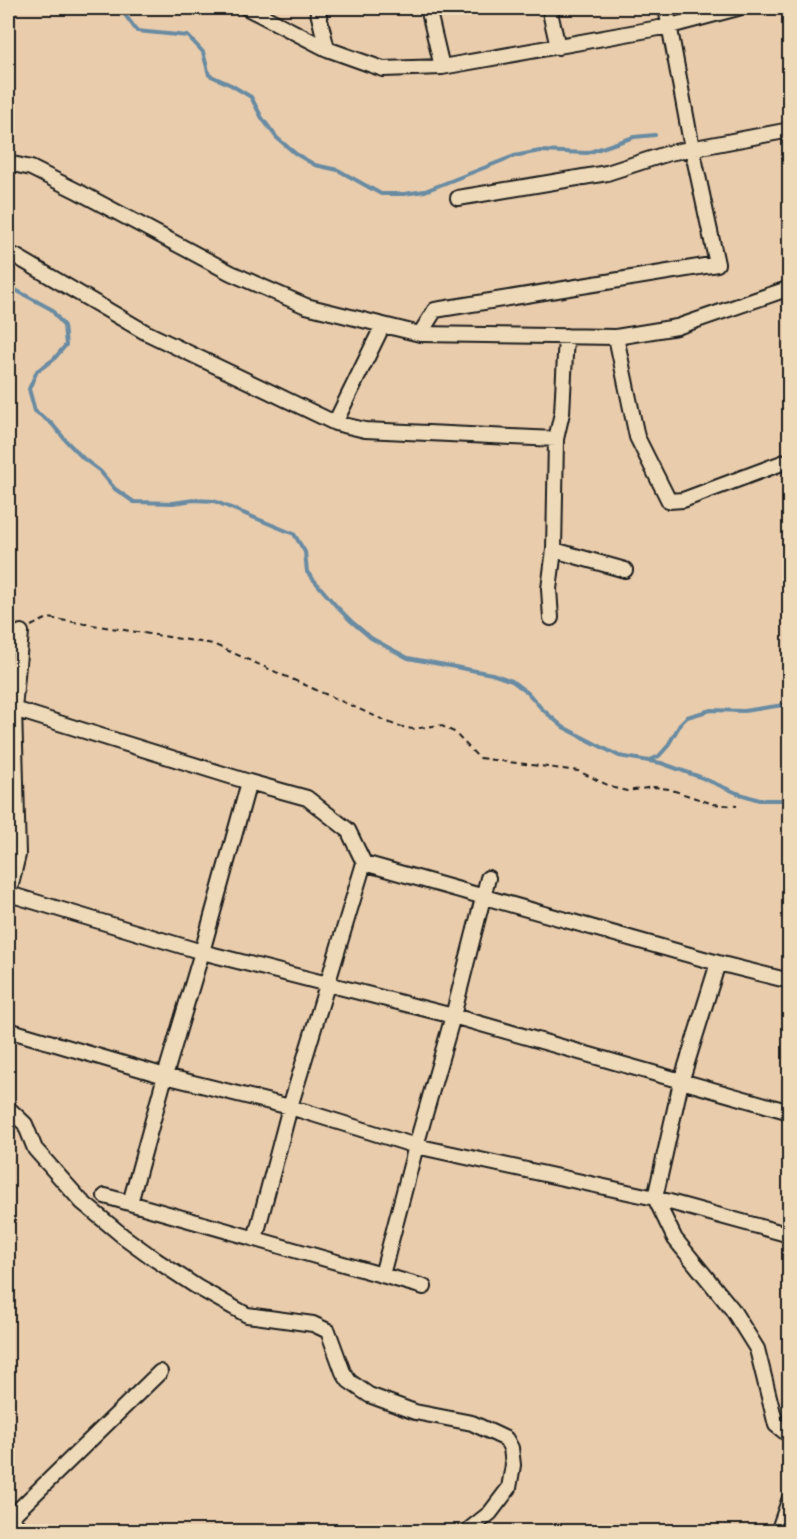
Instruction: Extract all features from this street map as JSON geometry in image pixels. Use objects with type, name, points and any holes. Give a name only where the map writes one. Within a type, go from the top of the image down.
[{"type":"street","points":[[247,8],[327,49],[383,69],[442,67],[670,26],[738,8]]},
{"type":"street","points":[[317,8],[327,49]]},
{"type":"street","points":[[428,8],[442,67]]},
{"type":"street","points":[[549,8],[558,47]]},
{"type":"street","points":[[420,334],[435,310],[717,264],[692,148],[666,8]]},
{"type":"street","points":[[458,198],[607,173],[669,153],[789,130]]},
{"type":"street","points":[[8,163],[31,168],[231,273],[306,306],[420,334],[616,337],[677,327],[789,288]]},
{"type":"street","points":[[8,253],[145,332],[335,423],[365,430],[556,439]]},
{"type":"street","points":[[335,423],[383,325]]},
{"type":"street","points":[[551,618],[549,589],[554,550],[556,439],[562,412],[566,336]]},
{"type":"street","points":[[616,337],[637,437],[669,501],[683,500],[789,460]]},
{"type":"street","points":[[554,550],[625,570]]},
{"type":"street","points":[[21,632],[14,709],[18,855],[8,895],[202,952],[453,1016],[789,1112]]},
{"type":"street","points":[[14,709],[307,798],[348,830],[364,863],[290,1107],[255,1239]]},
{"type":"street","points":[[130,1203],[249,782]]},
{"type":"street","points":[[364,863],[789,981]]},
{"type":"street","points":[[382,1275],[488,878]]},
{"type":"street","points":[[718,963],[681,1082],[655,1198],[675,1239],[732,1309],[757,1349],[776,1425],[789,1436]]},
{"type":"street","points":[[8,1030],[165,1076],[290,1107],[416,1146],[655,1198],[789,1235]]},
{"type":"street","points":[[8,1108],[25,1124],[35,1149],[82,1202],[123,1236],[180,1276],[247,1315],[313,1324],[328,1331],[343,1372],[349,1381],[369,1395],[415,1412],[472,1423],[506,1439],[511,1448],[513,1465],[509,1488],[490,1513],[466,1532]]},
{"type":"street","points":[[105,1196],[424,1287]]},
{"type":"street","points":[[23,1532],[8,1518],[160,1372]]},
{"type":"street","points":[[778,1532],[789,1498]]},
{"type":"path","points":[[21,632],[48,618],[213,644],[397,726],[413,729],[440,724],[453,732],[479,759],[578,771],[614,788],[627,791],[654,787],[669,789],[713,804],[737,806]]},
{"type":"waterway","points":[[120,8],[137,31],[188,36],[203,52],[209,75],[251,97],[262,118],[277,138],[296,154],[315,165],[338,170],[381,194],[425,191],[514,156],[540,151],[587,153],[634,137],[655,135]]},
{"type":"waterway","points":[[8,286],[51,309],[64,326],[66,345],[53,360],[37,371],[29,389],[35,411],[52,424],[115,489],[134,502],[214,501],[294,534],[305,552],[307,572],[351,621],[371,638],[391,649],[408,658],[492,674],[512,681],[528,693],[563,727],[619,756],[661,763],[759,800],[782,800],[790,797]]},
{"type":"waterway","points":[[648,761],[659,756],[667,747],[687,717],[711,710],[744,711],[790,704]]}]
